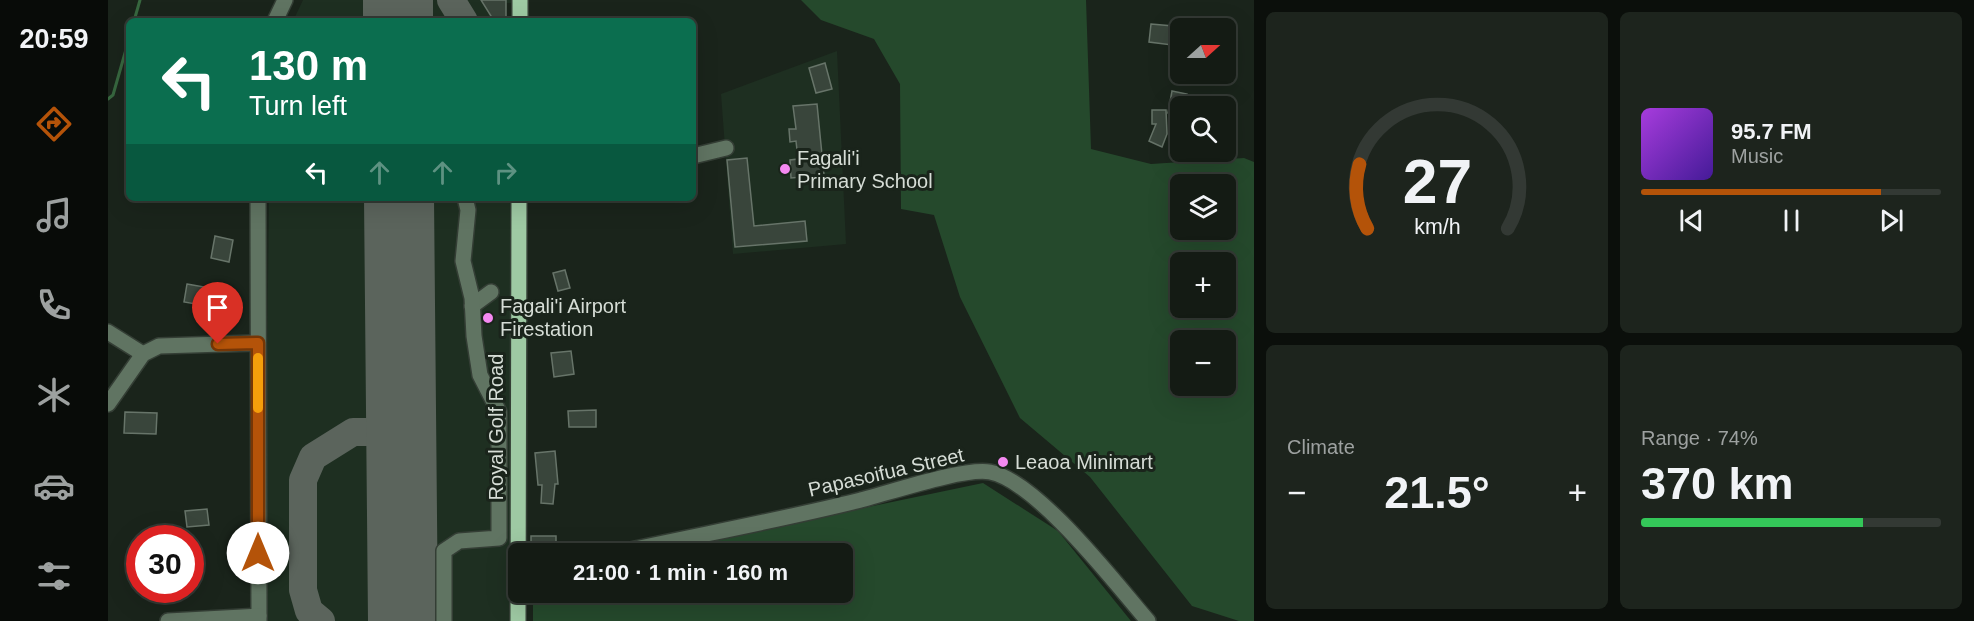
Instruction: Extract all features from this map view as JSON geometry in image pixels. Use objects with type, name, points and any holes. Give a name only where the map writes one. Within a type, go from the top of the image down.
[{"type":"main road","points":[[520,0],[520,18]]},
{"type":"main road","name":"Royal Golf Road","points":[[518,543],[519,201]]},
{"type":"main road","name":"Royal Golf Road","points":[[518,603],[518,621]]},
{"type":"street","points":[[276,18],[285,0]]},
{"type":"street","points":[[696,155],[726,148]]},
{"type":"street","points":[[168,621],[259,619],[258,201]]},
{"type":"street","points":[[444,621],[444,551],[459,541],[498,546],[499,412],[480,375],[472,306],[463,261],[468,210],[466,201]]},
{"type":"street","points":[[472,306],[491,292]]},
{"type":"street","points":[[108,332],[143,354]]},
{"type":"street","points":[[108,404],[143,354],[159,346],[258,343]]},
{"type":"street","name":"Papasoifua Street","points":[[664,543],[856,502],[958,474],[990,472],[1014,484],[1049,511],[1086,547],[1148,621]]},
{"type":"shaded area","points":[[303,0],[511,0],[511,3],[506,3],[506,18],[294,18]]},
{"type":"shaded area","name":"Fagali'i Primary School","points":[[837,51],[846,244],[733,254],[721,94]]},
{"type":"shaded area","points":[[269,201],[512,201],[511,543],[508,543],[508,603],[511,603],[511,621],[267,621],[265,536]]},
{"type":"green space","points":[[801,0],[1086,0],[1091,149],[1151,164],[1236,162],[1236,159],[1244,158],[1254,162],[1254,621],[1239,621],[1192,606],[1090,477],[1020,418],[960,297],[934,215],[901,209],[900,84],[874,39],[821,20]]},
{"type":"green space","points":[[983,483],[1058,531],[1131,621],[533,621],[533,603],[853,603],[853,543],[696,543]]},
{"type":"building","points":[[481,0],[506,0],[506,18],[491,18]]},
{"type":"building","points":[[1151,24],[1170,26],[1170,45],[1149,42]]},
{"type":"building","points":[[825,63],[832,89],[816,93],[809,68]]},
{"type":"building","points":[[1172,91],[1187,94],[1187,96],[1171,96]]},
{"type":"building","points":[[817,104],[824,175],[791,178],[790,160],[798,159],[796,141],[790,142],[789,129],[796,129],[793,106]]},
{"type":"building","points":[[1152,110],[1166,110],[1167,134],[1162,147],[1149,141],[1156,124],[1152,124]]},
{"type":"building","points":[[747,158],[754,226],[805,221],[807,241],[735,247],[727,160]]},
{"type":"building","points":[[215,236],[233,240],[229,262],[211,258]]},
{"type":"building","points":[[565,270],[570,288],[558,291],[553,273]]},
{"type":"building","points":[[187,284],[227,291],[224,309],[184,302]]},
{"type":"building","points":[[571,351],[574,374],[554,377],[551,353]]},
{"type":"building","points":[[596,410],[596,427],[569,427],[568,411]]},
{"type":"building","points":[[125,412],[157,413],[156,434],[124,433]]},
{"type":"building","points":[[555,451],[558,484],[555,484],[553,504],[541,503],[542,485],[538,485],[535,453]]},
{"type":"building","points":[[207,509],[209,525],[187,525],[185,511]]},
{"type":"building","points":[[531,536],[556,536],[556,543],[531,543]]},
{"type":"waterway","points":[[135,18],[140,0]]},
{"type":"waterway","points":[[108,99],[113,95],[126,50]]},
{"type":"taxiway","points":[[451,0],[462,18]]},
{"type":"taxiway","points":[[321,621],[309,611],[303,590],[303,480],[313,457],[353,432],[399,432]]},
{"type":"runway","points":[[398,0],[398,18]]},
{"type":"runway","points":[[399,201],[403,621]]},
{"type":"slow traffic","points":[[258,358],[258,408]]},
{"type":"place","name":"Fagali'i Primary School","points":[[785,169]]},
{"type":"place","name":"Fagali'i Airport Firestation","points":[[488,318]]},
{"type":"place","name":"Leaoa Minimart","points":[[1003,462]]},
{"type":"route","points":[[218,344],[258,343],[258,553]]}]
